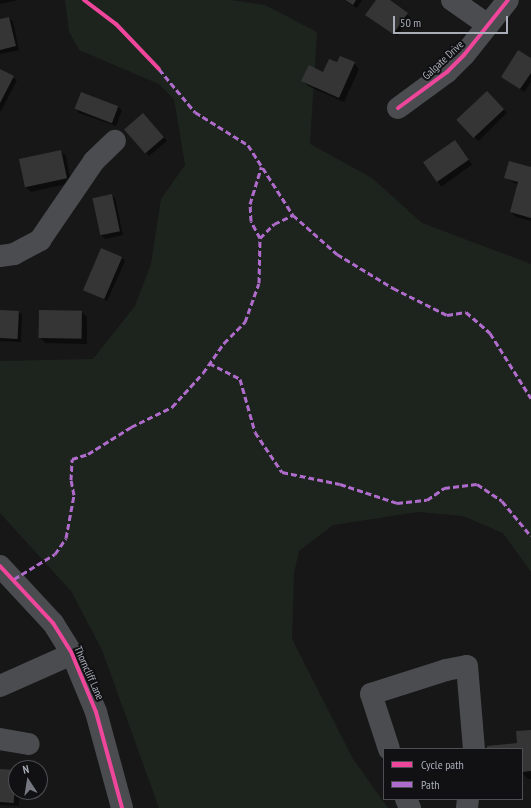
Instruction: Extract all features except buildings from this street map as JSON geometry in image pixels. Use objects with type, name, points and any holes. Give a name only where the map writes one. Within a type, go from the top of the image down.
[{"type":"street","points":[[452,0],[488,25]]},
{"type":"street","name":"Galgate Drive","points":[[398,108],[447,72],[508,0]]},
{"type":"street","points":[[0,256],[14,254],[40,240],[94,161],[115,141]]},
{"type":"street","name":"Thorncliff Lane","points":[[0,566],[53,623],[72,654],[96,712],[122,808]]},
{"type":"street","points":[[0,686],[72,654]]},
{"type":"street","points":[[389,748],[371,694],[446,670],[467,666],[474,748]]},
{"type":"street","points":[[0,739],[29,744]]},
{"type":"shaded area","points":[[65,0],[231,0],[265,5],[317,32],[310,144],[372,178],[422,223],[531,264],[531,572],[503,533],[463,516],[418,512],[333,525],[299,551],[294,573],[292,639],[353,759],[388,808],[159,808],[102,650],[71,591],[0,513],[0,361],[93,359],[135,306],[151,264],[161,199],[185,165],[174,99],[159,84],[79,50],[69,32]]},
{"type":"marked path","points":[[159,69],[195,112],[248,145],[293,215],[337,254],[393,288],[447,315],[466,312],[490,333],[531,398]]},
{"type":"marked path","points":[[260,238],[251,221],[250,204],[261,167]]},
{"type":"marked path","points":[[14,579],[55,554],[66,538],[74,495],[71,480],[72,459],[88,454],[131,427],[172,407],[203,373],[224,343],[245,322],[259,283],[260,238],[274,224],[293,215]]},
{"type":"marked path","points":[[209,363],[240,379],[255,432],[282,472],[340,484],[397,503],[427,500],[444,488],[477,484],[502,501],[531,536]]},
{"type":"cycle path","points":[[84,0],[116,24],[159,69]]},
{"type":"cycle path","points":[[398,108],[447,72],[464,55],[508,0]]},
{"type":"cycle path","points":[[0,566],[53,623],[72,654],[96,712],[122,808]]}]
